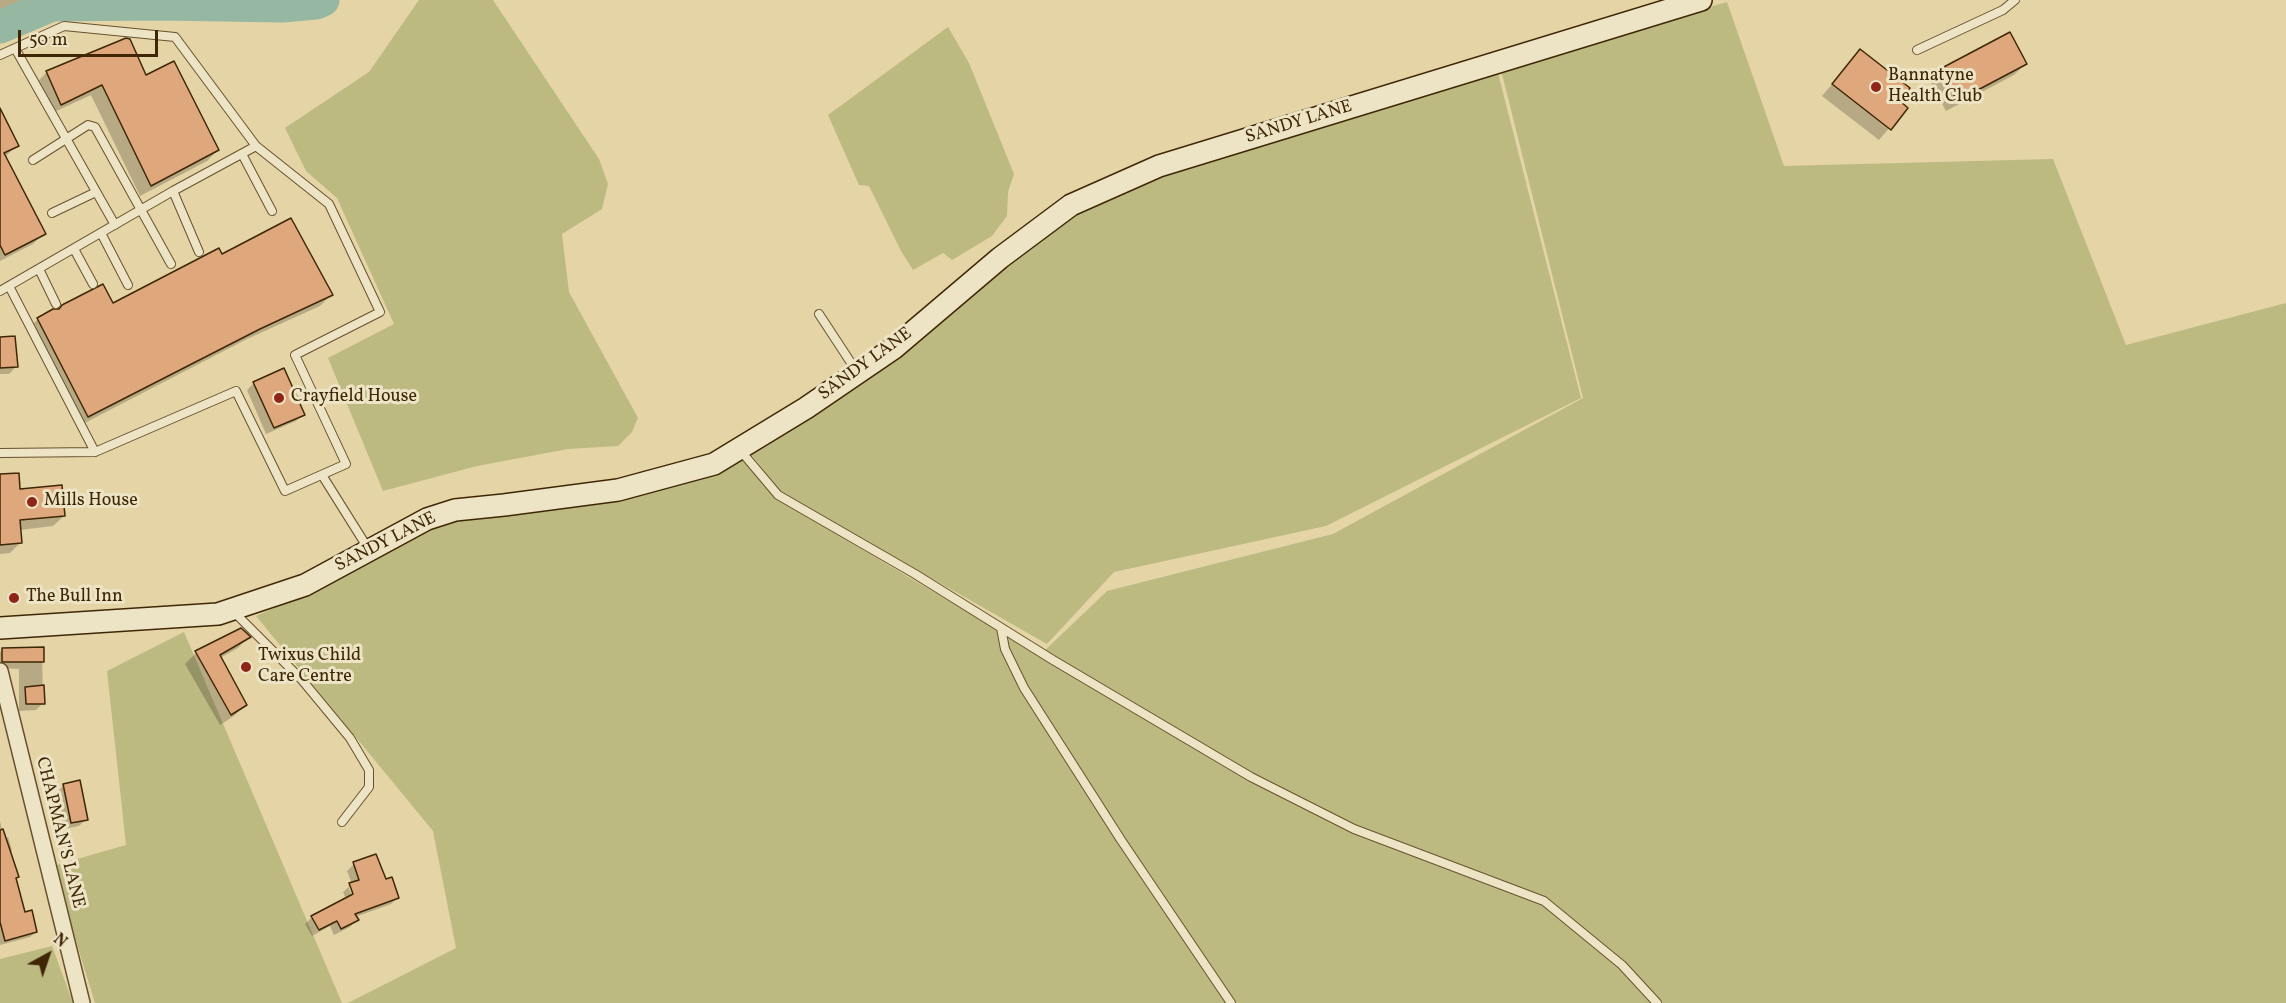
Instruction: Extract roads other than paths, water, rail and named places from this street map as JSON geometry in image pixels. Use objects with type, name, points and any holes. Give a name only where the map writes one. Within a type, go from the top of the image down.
[{"type":"street","name":"SANDY LANE","points":[[0,628],[218,615],[305,585],[427,519],[455,510],[618,490],[714,464],[806,408],[894,348],[1000,258],[1071,205],[1159,166],[1701,0]]},
{"type":"street","name":"CHAPMAN'S LANE","points":[[0,671],[82,1003]]},
{"type":"lane","points":[[1917,50],[2003,10],[2014,0]]},
{"type":"lane","points":[[0,55],[16,50],[64,26],[175,37],[256,146],[329,204],[380,312],[295,355],[345,464],[285,491],[236,391],[95,452],[0,453]]},
{"type":"lane","points":[[16,50],[115,225]]},
{"type":"lane","points":[[33,160],[88,125],[95,127],[171,264]]},
{"type":"lane","points":[[0,291],[256,146]]},
{"type":"lane","points":[[242,154],[272,211]]},
{"type":"lane","points":[[173,191],[199,252]]},
{"type":"lane","points":[[52,213],[96,192]]},
{"type":"lane","points":[[101,233],[128,285]]},
{"type":"lane","points":[[74,249],[93,284]]},
{"type":"lane","points":[[39,269],[56,304]]},
{"type":"lane","points":[[9,286],[95,452]]},
{"type":"lane","points":[[819,314],[857,373]]},
{"type":"lane","points":[[739,449],[778,495],[915,574],[1251,777],[1354,830],[1544,901],[1622,965],[1657,1003]]},
{"type":"lane","points":[[322,475],[369,550]]},
{"type":"lane","points":[[232,610],[302,680],[350,738],[369,770],[369,787],[342,822]]},
{"type":"lane","points":[[1001,628],[1005,649],[1024,688],[1121,840],[1231,1003]]},
{"type":"waterway","points":[[0,27],[52,5],[282,6],[316,3],[323,0]]},
{"type":"place","name":"Bannatyne Health Club","points":[[1876,87]]},
{"type":"place","name":"Crayfield House","points":[[279,398]]},
{"type":"place","name":"Mills House","points":[[32,502]]},
{"type":"place","name":"The Bull Inn","points":[[14,598]]},
{"type":"place","name":"Twixus Child Care Centre","points":[[246,667]]}]
